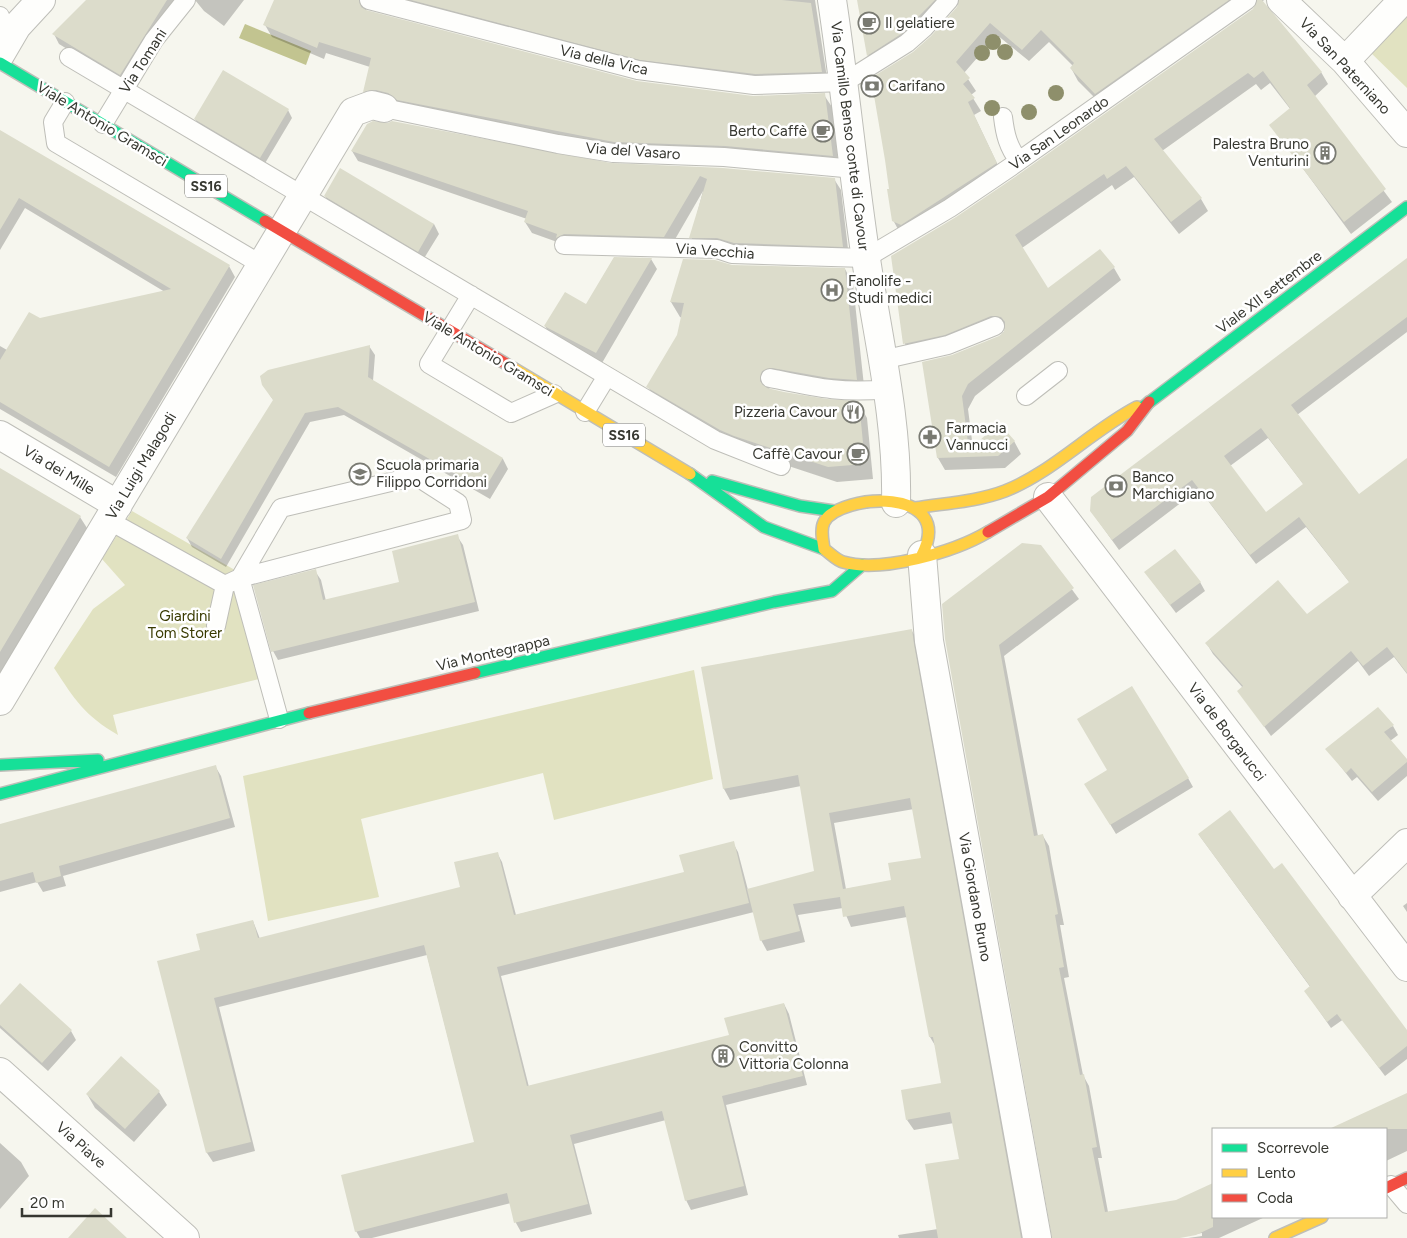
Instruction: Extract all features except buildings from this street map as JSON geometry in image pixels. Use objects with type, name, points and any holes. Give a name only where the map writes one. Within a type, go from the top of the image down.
[{"type":"main road","name":"Viale Antonio Gramsci","points":[[2,44],[65,102],[694,476],[764,528],[824,549]]},
{"type":"main road","name":"Viale XII settembre","points":[[906,505],[988,497],[1016,485],[1119,416],[1149,402],[1407,207]]},
{"type":"main road","name":"Viale XII settembre","points":[[922,555],[969,543],[1055,498],[1126,431],[1149,402]]},
{"type":"main road","name":"Viale Antonio Gramsci","points":[[694,476],[775,500],[834,511]]},
{"type":"main road","points":[[854,504],[906,505],[927,519],[930,535],[922,555],[894,564],[862,565],[841,562],[824,549],[822,535],[824,522],[834,511],[854,504]]},
{"type":"main road","name":"Via Montegrappa","points":[[124,759],[280,719],[774,602],[832,591],[862,565]]},
{"type":"main road","points":[[0,765],[124,759]]},
{"type":"main road","points":[[0,794],[124,759]]},
{"type":"main road","points":[[1275,1238],[1320,1218]]},
{"type":"street","points":[[2,44],[41,0]]},
{"type":"street","name":"Via Camillo Benso conte di Cavour","points":[[832,0],[845,82],[866,258],[896,469],[906,505]]},
{"type":"street","name":"Via San Paterniano","points":[[1281,0],[1345,61],[1407,133]]},
{"type":"street","points":[[1345,61],[1403,0]]},
{"type":"street","points":[[282,231],[353,112],[372,105],[384,108]]},
{"type":"street","name":"Via Luigi Malagodi","points":[[0,701],[282,231]]},
{"type":"street","name":"Via dei Mille","points":[[0,435],[113,512]]},
{"type":"street","name":"Via de Borgarucci","points":[[1055,498],[1407,967]]},
{"type":"street","name":"Via Giordano Bruno","points":[[922,555],[929,641],[1037,1238]]},
{"type":"street","points":[[1352,896],[1407,843]]},
{"type":"street","name":"Via Piave","points":[[0,1072],[185,1238]]},
{"type":"lane","name":"Via Tomani","points":[[103,124],[154,40],[186,0]]},
{"type":"lane","name":"Via della Vica","points":[[369,0],[638,70],[754,85],[845,82]]},
{"type":"lane","points":[[845,82],[906,43],[924,28],[949,0]]},
{"type":"lane","name":"Via San Leonardo","points":[[866,258],[950,208],[1247,0]]},
{"type":"lane","points":[[70,57],[715,440],[781,466]]},
{"type":"lane","points":[[65,102],[53,122],[56,143],[262,265]]},
{"type":"lane","name":"Via del Vasaro","points":[[384,108],[558,144],[613,153],[724,157],[855,169]]},
{"type":"lane","points":[[1003,117],[1010,150],[1019,161]]},
{"type":"lane","name":"Via Vecchia","points":[[564,245],[717,249],[732,254],[866,258]]},
{"type":"lane","points":[[470,295],[429,364],[511,413],[554,394]]},
{"type":"lane","points":[[882,360],[948,345],[995,326]]},
{"type":"lane","points":[[1026,396],[1058,371]]},
{"type":"lane","points":[[585,412],[607,376]]},
{"type":"lane","points":[[770,378],[834,391],[858,392],[886,389]]},
{"type":"lane","points":[[216,626],[232,581],[281,508],[416,476],[458,503],[462,520],[232,581]]},
{"type":"lane","points":[[113,512],[232,581],[280,719]]},
{"type":"lane","points":[[1395,1184],[1407,1204]]},
{"type":"green space","points":[[1407,13],[1407,88],[1369,51]]},
{"type":"green space","name":"Giardini Tom Storer","points":[[132,511],[247,577],[271,676],[113,715],[118,735],[97,721],[81,706],[54,668],[93,609],[125,585],[102,559]]},
{"type":"green space","points":[[694,670],[713,779],[554,820],[543,773],[361,819],[379,897],[268,921],[243,776]]},
{"type":"shaded area","points":[[245,24],[311,51],[306,65],[239,38]]},
{"type":"traffic: fast","points":[[0,63],[265,221]]},
{"type":"traffic: fast","points":[[1135,413],[1407,207]]},
{"type":"traffic: fast","points":[[690,474],[764,527],[824,549]]},
{"type":"traffic: fast","points":[[712,481],[800,506],[834,511]]},
{"type":"traffic: fast","points":[[475,673],[774,602],[832,591],[862,565]]},
{"type":"traffic: fast","points":[[0,794],[309,713]]},
{"type":"traffic: fast","points":[[0,765],[98,760]]},
{"type":"traffic: slow","points":[[513,368],[690,474]]},
{"type":"traffic: slow","points":[[915,508],[994,495],[1023,483],[1137,407]]},
{"type":"traffic: slow","points":[[922,555],[928,533],[924,517],[911,507],[892,502],[871,502],[851,505],[834,512],[824,522],[822,528],[824,549],[840,561],[859,565],[897,563],[917,559],[956,547],[988,532]]},
{"type":"traffic: slow","points":[[1275,1238],[1320,1218]]},
{"type":"traffic: jam","points":[[265,221],[513,368]]},
{"type":"traffic: jam","points":[[988,532],[1048,497],[1127,431],[1149,402]]},
{"type":"traffic: jam","points":[[309,713],[475,673]]},
{"type":"traffic: jam","points":[[1387,1188],[1407,1178]]},
{"type":"place","name":"Il gelatiere","points":[[869,23]]},
{"type":"place","name":"Carifano","points":[[872,86]]},
{"type":"place","name":"Berto Caffè","points":[[823,131]]},
{"type":"place","name":"Palestra Bruno Venturini","points":[[1325,153]]},
{"type":"place","name":"Fanolife - Studi medici","points":[[832,290]]},
{"type":"place","name":"Pizzeria Cavour","points":[[853,412]]},
{"type":"place","name":"Farmacia Vannucci","points":[[930,437]]},
{"type":"place","name":"Caffè Cavour","points":[[858,454]]},
{"type":"place","name":"Scuola primaria Filippo Corridoni","points":[[360,474]]},
{"type":"place","name":"Banco Marchigiano","points":[[1116,486]]},
{"type":"place","name":"Convitto Vittoria Colonna","points":[[723,1056]]}]
